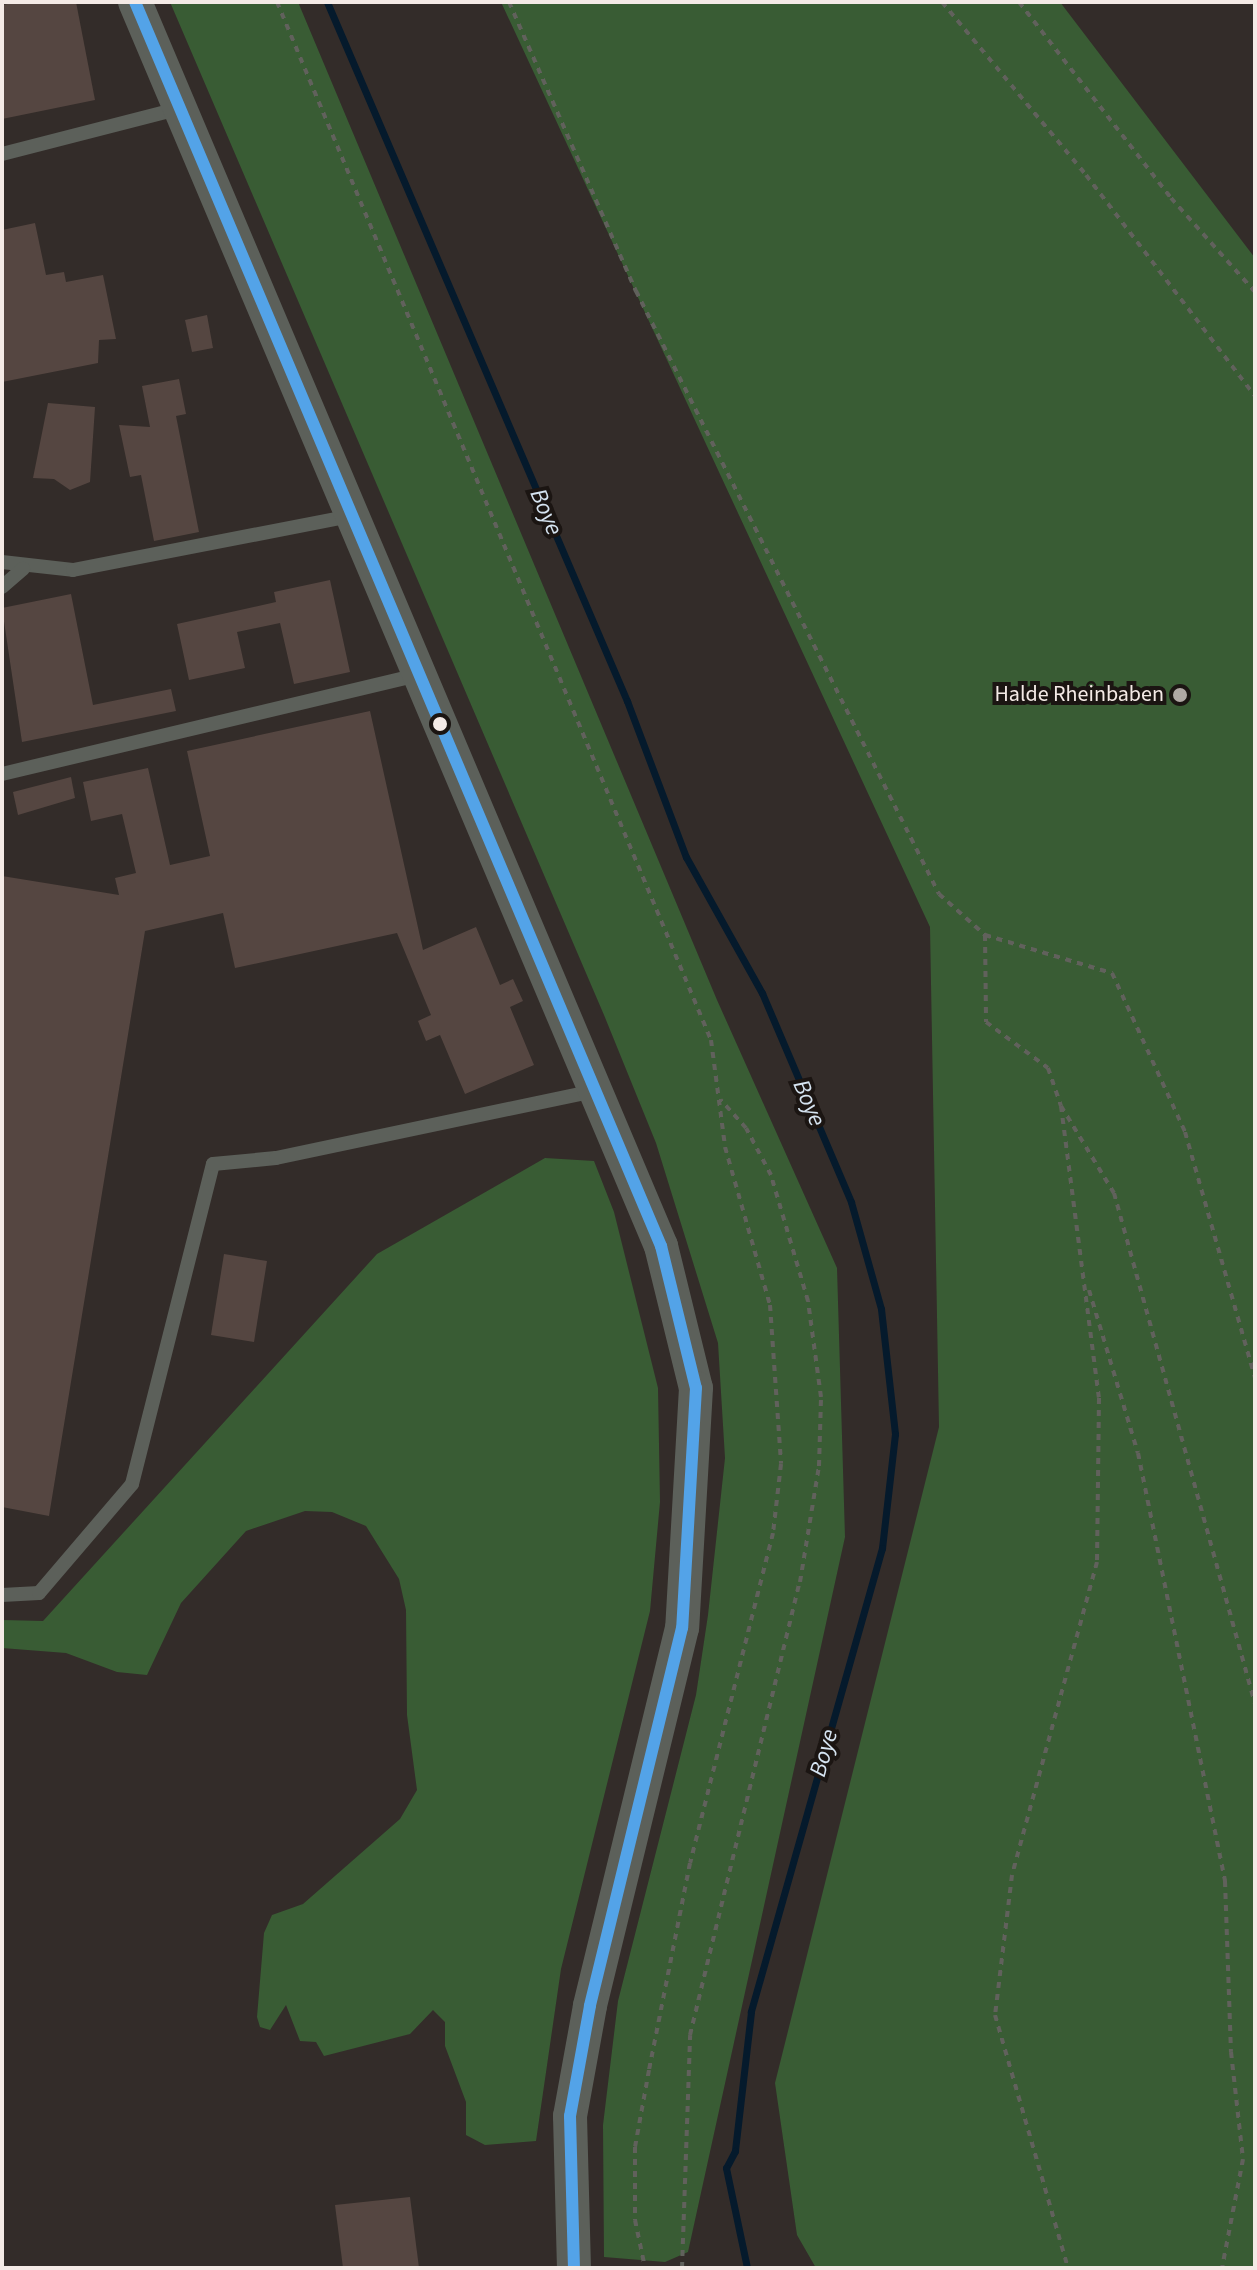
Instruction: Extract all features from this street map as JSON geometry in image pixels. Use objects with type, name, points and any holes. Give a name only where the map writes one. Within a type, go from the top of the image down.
[{"type":"street","points":[[135,2],[423,674],[661,1246],[696,1388],[682,1628],[590,2006],[570,2116],[574,2268]]},
{"type":"lane","points":[[2,154],[182,108]]},
{"type":"lane","points":[[2,562],[23,569],[73,570],[355,515]]},
{"type":"lane","points":[[2,587],[23,569]]},
{"type":"lane","points":[[2,774],[423,674]]},
{"type":"lane","points":[[2,1595],[39,1593],[132,1484],[213,1164],[276,1158],[597,1091]]},
{"type":"path","points":[[509,2],[636,291],[939,894],[985,935],[1112,973],[1185,1132],[1255,1378]]},
{"type":"path","points":[[942,2],[1086,175],[1255,396]]},
{"type":"path","points":[[1019,2],[1171,198],[1255,292]]},
{"type":"path","points":[[985,935],[986,1022],[1048,1068],[1061,1106],[1099,1398],[1097,1562],[1012,1875],[995,2015],[1068,2268]]},
{"type":"path","points":[[682,2268],[690,2035],[800,1582],[819,1466],[821,1397],[808,1301],[771,1175],[746,1128],[720,1099]]},
{"type":"path","points":[[1061,1106],[1114,1193],[1255,1704]]},
{"type":"path","points":[[1085,1276],[1138,1453],[1225,1881],[1231,2052],[1243,2159],[1222,2268]]},
{"type":"green space","points":[[170,2],[298,2],[717,1000],[837,1268],[845,1537],[688,2252],[665,2262],[604,2257],[603,2125],[618,2001],[696,1695],[708,1615],[725,1458],[718,1343],[656,1143],[604,1015]]},
{"type":"green space","points":[[501,2],[1060,2],[1255,258],[1255,2268],[816,2268],[797,2235],[775,2083],[939,1427],[930,927]]},
{"type":"green space","points":[[545,1158],[594,1161],[614,1212],[658,1388],[660,1502],[650,1611],[561,1969],[536,2141],[485,2145],[466,2135],[466,2102],[445,2046],[445,2022],[433,2010],[410,2034],[324,2056],[316,2042],[300,2041],[286,2005],[270,2030],[260,2027],[257,2017],[264,1933],[272,1915],[303,1904],[400,1819],[417,1790],[407,1715],[406,1610],[399,1579],[366,1526],[332,1512],[305,1511],[246,1531],[181,1603],[147,1675],[117,1672],[66,1653],[2,1648],[2,1620],[43,1621],[377,1254]]},
{"type":"building","points":[[76,2],[95,100],[2,119],[2,5]]},
{"type":"building","points":[[35,223],[46,275],[64,272],[66,282],[103,275],[116,339],[99,340],[98,363],[2,382],[2,230]]},
{"type":"building","points":[[207,315],[213,348],[192,352],[185,320]]},
{"type":"building","points":[[179,379],[186,414],[176,416],[199,532],[154,541],[141,475],[130,477],[119,425],[150,427],[142,386]]},
{"type":"building","points":[[48,403],[95,407],[90,482],[70,490],[54,479],[33,478]]},
{"type":"building","points":[[330,580],[350,672],[294,684],[280,623],[237,632],[245,668],[189,680],[177,624],[276,602],[274,592]]},
{"type":"building","points":[[71,594],[93,705],[171,689],[176,711],[22,742],[2,608]]},
{"type":"building","points":[[370,711],[423,950],[476,927],[500,985],[513,979],[523,1001],[510,1007],[534,1065],[465,1094],[440,1035],[426,1041],[418,1021],[431,1015],[397,933],[235,968],[223,913],[145,931],[49,1516],[2,1507],[2,876],[119,895],[115,878],[136,873],[122,814],[91,821],[83,782],[148,768],[170,865],[210,856],[187,751]]},
{"type":"building","points":[[71,777],[75,798],[18,815],[13,792]]},
{"type":"building","points":[[224,1254],[267,1261],[254,1342],[211,1335]]},
{"type":"building","points":[[410,2197],[419,2268],[343,2268],[335,2205]]},
{"type":"waterway","name":"Boye","points":[[327,2],[627,701],[686,857],[762,993],[851,1202],[881,1309],[895,1434],[882,1548],[751,2012],[735,2151],[726,2168],[747,2268]]},
{"type":"transit line","points":[[135,2],[661,1246],[696,1388],[682,1628],[590,2006],[570,2116],[574,2268]]},
{"type":"place","name":"Halde Rheinbaben","points":[[1180,695]]}]
